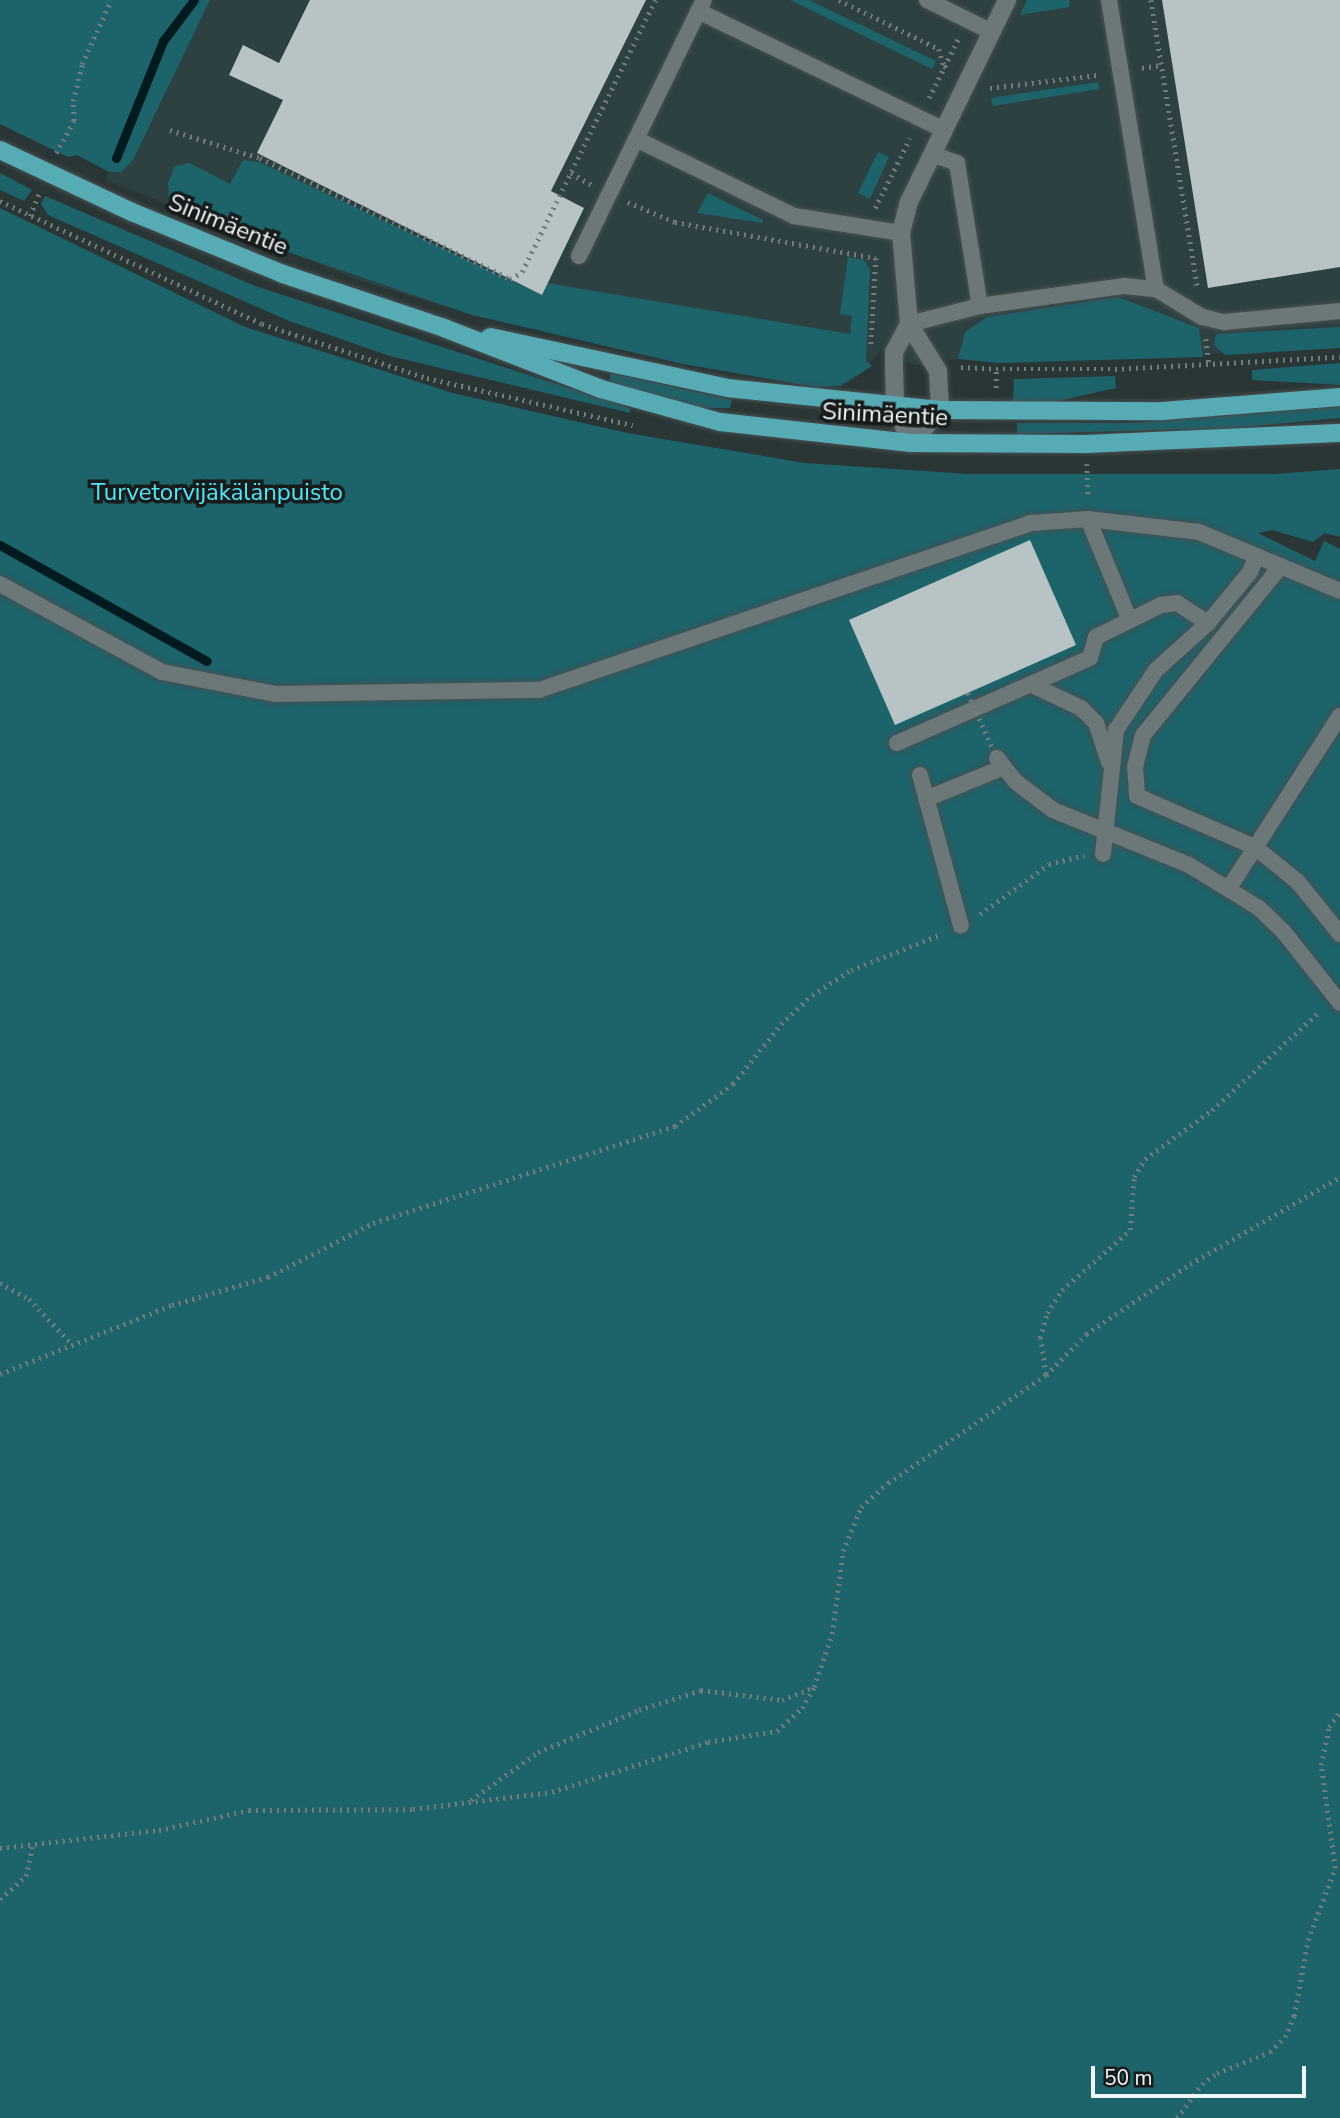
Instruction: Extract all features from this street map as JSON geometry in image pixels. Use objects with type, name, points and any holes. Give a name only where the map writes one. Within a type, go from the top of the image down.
[{"type":"main road","name":"Sinimäentie","points":[[0,150],[132,212],[283,274],[444,328],[601,389],[720,422],[911,443],[1083,444],[1340,433]]},
{"type":"main road","name":"Sinimäentie","points":[[444,328],[727,387],[940,410],[1163,411],[1340,397]]},
{"type":"street","points":[[909,324],[894,352],[894,365],[895,406],[911,443],[940,410],[938,370],[909,324],[901,233],[909,202],[1007,0]]},
{"type":"lane","points":[[927,0],[992,32]]},
{"type":"lane","points":[[1109,0],[1156,289]]},
{"type":"lane","points":[[579,256],[701,6],[944,130]]},
{"type":"lane","points":[[636,139],[794,216],[901,233]]},
{"type":"lane","points":[[932,154],[957,163],[981,306]]},
{"type":"lane","points":[[909,324],[981,306],[1125,286],[1156,289],[1202,317],[1224,322],[1340,312]]},
{"type":"lane","points":[[1088,519],[1128,616]]},
{"type":"lane","points":[[0,584],[162,672],[275,694],[539,690],[1031,523],[1088,519],[1199,532],[1340,591]]},
{"type":"lane","points":[[1103,854],[1110,764],[1116,730],[1131,703],[1156,670],[1208,623],[1250,572],[1257,556]]},
{"type":"lane","points":[[1281,566],[1143,735],[1135,766],[1137,796],[1255,847],[1298,882],[1340,934]]},
{"type":"lane","points":[[897,743],[1090,658],[1096,637],[1161,605],[1177,603],[1208,623]]},
{"type":"lane","points":[[1032,685],[1081,708],[1096,723],[1110,764]]},
{"type":"lane","points":[[1229,888],[1340,716]]},
{"type":"lane","points":[[926,799],[1000,762],[1016,782],[1053,810],[1106,829],[1189,865],[1229,888],[1283,930],[1340,1003]]},
{"type":"lane","points":[[920,775],[961,926]]},
{"type":"path","points":[[74,121],[73,101],[82,64],[111,0]]},
{"type":"path","points":[[170,130],[260,158],[510,279],[523,272],[655,0]]},
{"type":"path","points":[[839,0],[939,50],[944,66],[993,90],[1161,65]]},
{"type":"path","points":[[1151,0],[1199,297]]},
{"type":"path","points":[[571,173],[609,194],[676,222],[876,258],[871,351],[894,365]]},
{"type":"path","points":[[0,201],[30,216]]},
{"type":"path","points":[[1205,334],[1209,364]]},
{"type":"path","points":[[995,411],[996,369],[1209,364],[1340,356]]},
{"type":"path","points":[[1087,461],[1088,519]]},
{"type":"path","points":[[968,693],[1000,762]]},
{"type":"path","points":[[0,1374],[71,1343],[172,1305],[268,1277],[373,1223],[675,1126],[733,1084],[781,1024],[812,995],[851,970],[961,926],[1049,864],[1103,854]]},
{"type":"path","points":[[1314,1003],[1320,1012],[1330,1017]]},
{"type":"path","points":[[1046,1374],[1040,1338],[1047,1313],[1062,1290],[1130,1230],[1134,1177],[1144,1159],[1212,1110],[1320,1012]]},
{"type":"path","points":[[0,1847],[32,1847],[159,1830],[249,1810],[414,1809],[552,1792],[708,1742],[777,1731],[802,1708],[814,1687],[832,1634],[843,1550],[861,1507],[1046,1374],[1086,1334],[1190,1264],[1340,1177]]},
{"type":"path","points":[[0,1283],[29,1300],[71,1343]]},
{"type":"path","points":[[470,1801],[538,1752],[639,1710],[701,1690],[782,1700],[814,1687]]},
{"type":"path","points":[[1177,2118],[1202,2084],[1217,2073],[1270,2052],[1285,2037],[1294,2016],[1308,1940],[1335,1868],[1321,1765],[1329,1727],[1340,1712]]},
{"type":"path","points":[[0,1899],[26,1876],[32,1847]]},
{"type":"shaded area","points":[[210,0],[1340,0],[1340,348],[999,363],[958,359],[914,365],[881,350],[859,377],[840,386],[816,387],[683,364],[472,315],[362,281],[106,180],[109,172],[121,172],[133,160]]},
{"type":"green space","points":[[0,0],[210,0],[133,160],[121,172],[109,172],[77,155],[68,157],[0,124]]},
{"type":"green space","points":[[790,0],[809,0],[936,61],[932,69]]},
{"type":"green space","points":[[1027,0],[1069,0],[1070,7],[1020,15]]},
{"type":"green space","points":[[1098,82],[1100,89],[993,106],[991,98]]},
{"type":"green space","points":[[878,152],[889,157],[870,199],[858,193]]},
{"type":"green space","points":[[243,160],[259,162],[542,295],[547,283],[850,334],[852,316],[840,314],[848,257],[864,260],[870,269],[866,361],[872,366],[840,386],[816,387],[683,364],[472,315],[256,241],[176,210],[169,200],[168,183],[175,166],[190,163],[230,184]]},
{"type":"green space","points":[[0,173],[32,190],[24,201],[0,190]]},
{"type":"green space","points":[[708,193],[763,220],[763,223],[697,213]]},
{"type":"green space","points":[[45,196],[255,286],[630,408],[630,413],[390,356],[289,321],[48,215],[41,204]]},
{"type":"green space","name":"Turvetorvijäkälänpuisto","points":[[0,208],[245,327],[453,393],[627,433],[805,463],[969,474],[1274,474],[1340,469],[1340,537],[1325,533],[1313,542],[1272,530],[1258,533],[1315,561],[1324,541],[1340,549],[1340,2118],[0,2118]]},
{"type":"green space","points":[[1118,297],[1199,328],[1203,357],[999,363],[958,359],[965,332],[987,317]]},
{"type":"green space","points":[[1340,327],[1340,348],[1225,355],[1214,345],[1216,334]]},
{"type":"green space","points":[[1340,363],[1340,385],[1252,380],[1252,370]]},
{"type":"green space","points":[[611,373],[732,400],[730,408],[690,408],[609,381]]},
{"type":"green space","points":[[1115,376],[1116,388],[1053,402],[1013,402],[1014,379]]},
{"type":"green space","points":[[1340,407],[1340,418],[1233,428],[1017,434],[1017,423],[1134,423]]},
{"type":"building","points":[[310,0],[646,0],[551,191],[584,208],[542,295],[257,153],[283,100],[229,75],[243,45],[279,63]]},
{"type":"building","points":[[1162,0],[1340,0],[1340,267],[1208,288]]},
{"type":"building","points":[[1030,540],[1076,645],[895,725],[849,620]]},
{"type":"waterway","points":[[116,158],[163,41],[194,0]]},
{"type":"waterway","points":[[0,545],[207,661]]}]
